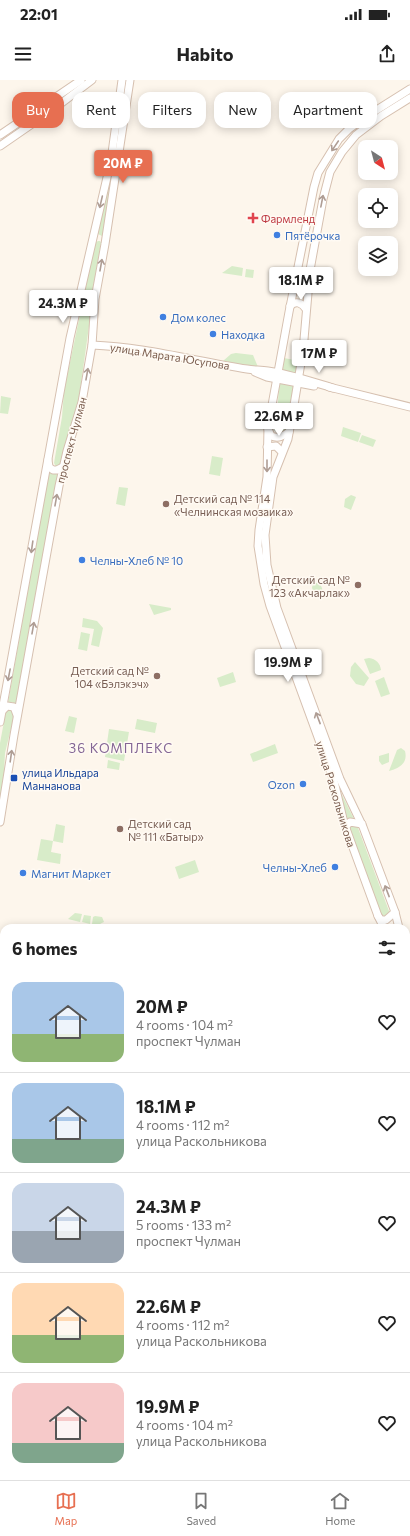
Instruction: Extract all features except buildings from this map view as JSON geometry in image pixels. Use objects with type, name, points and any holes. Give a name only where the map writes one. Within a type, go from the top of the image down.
[{"type":"street","points":[[64,92],[81,80]]},
{"type":"street","points":[[64,101],[92,80]]},
{"type":"street","name":"проспект Чулман","points":[[0,722],[70,338],[111,160],[122,80]]},
{"type":"street","name":"проспект Чулман","points":[[0,822],[63,467],[82,402],[92,345],[95,299],[130,80]]},
{"type":"street","name":"улица Раскольникова","points":[[382,924],[347,832],[334,781],[280,634],[264,584],[258,546],[267,477],[268,427],[276,376],[318,173],[339,139],[349,129],[410,89]]},
{"type":"street","name":"улица Раскольникова","points":[[398,924],[395,912],[362,824],[340,778],[277,608],[271,586],[265,552],[265,535],[273,477],[289,432],[303,351],[310,270],[323,198],[330,172],[336,160],[356,135],[381,116],[410,98]]},
{"type":"street","points":[[0,135],[12,127]]},
{"type":"street","points":[[0,146],[26,128]]},
{"type":"street","points":[[92,241],[100,237],[105,244]]},
{"type":"street","points":[[295,286],[301,291],[309,288]]},
{"type":"street","points":[[290,306],[292,303],[298,302],[304,305],[306,309]]},
{"type":"street","name":"улица Марата Юсупова","points":[[92,345],[214,362],[247,369],[267,377],[276,376]]},
{"type":"street","points":[[276,376],[410,407]]},
{"type":"street","points":[[268,427],[268,431],[274,437],[281,437],[289,432]]},
{"type":"street","points":[[267,447],[276,446],[282,452]]},
{"type":"street","points":[[48,460],[49,467],[53,470],[63,467]]},
{"type":"street","points":[[2,710],[7,706],[14,707],[18,715]]},
{"type":"street","points":[[347,832],[346,826],[350,822],[362,824]]},
{"type":"street","points":[[378,916],[381,920],[386,920],[395,912]]},
{"type":"green space","points":[[125,80],[127,80],[125,92],[123,92]]},
{"type":"green space","points":[[117,128],[120,128],[104,237],[98,234]]},
{"type":"green space","points":[[98,241],[101,243],[90,305],[90,319],[78,405],[60,465],[56,467],[54,463],[62,417],[64,391],[95,243]]},
{"type":"green space","points":[[232,266],[243,268],[242,276],[222,273]]},
{"type":"green space","points":[[246,269],[254,270],[253,278],[245,277]]},
{"type":"green space","points":[[236,353],[253,355],[258,367],[223,361],[231,354]]},
{"type":"green space","points":[[284,358],[299,361],[296,374],[282,371]]},
{"type":"green space","points":[[279,382],[294,385],[286,429],[282,433],[274,430]]},
{"type":"green space","points":[[1,396],[11,398],[8,414],[0,413]]},
{"type":"green space","points":[[343,427],[361,433],[358,442],[341,436]]},
{"type":"green space","points":[[362,435],[376,440],[373,447],[359,442]]},
{"type":"green space","points":[[212,456],[223,458],[220,476],[209,474]]},
{"type":"green space","points":[[49,471],[59,472],[17,705],[12,702],[8,703]]},
{"type":"green space","points":[[119,487],[128,488],[125,506],[116,504]]},
{"type":"green space","points":[[351,495],[356,497],[351,510],[344,507],[345,499]]},
{"type":"green space","points":[[314,583],[320,584],[322,588],[322,594],[320,597],[317,597],[313,593],[312,587]]},
{"type":"green space","points":[[149,604],[171,608],[171,610],[154,615]]},
{"type":"green space","points":[[83,618],[97,621],[103,628],[99,647],[91,645],[94,629],[82,627]]},
{"type":"green space","points":[[81,632],[90,634],[87,651],[78,649]]},
{"type":"green space","points":[[364,659],[374,659],[380,665],[381,670],[370,674]]},
{"type":"green space","points":[[355,662],[369,678],[364,686],[356,684],[350,676],[351,667]]},
{"type":"green space","points":[[233,672],[236,682],[220,687],[217,678]]},
{"type":"green space","points":[[384,677],[390,694],[381,697],[375,681]]},
{"type":"green space","points":[[9,709],[15,712],[5,753],[4,774],[0,799],[0,743],[6,711]]},
{"type":"green space","points":[[69,716],[77,718],[74,733],[65,731]]},
{"type":"green space","points":[[137,719],[157,723],[155,733],[135,729]]},
{"type":"green space","points":[[109,729],[129,732],[124,761],[105,757]]},
{"type":"green space","points":[[275,744],[278,753],[253,762],[250,754]]},
{"type":"green space","points":[[401,748],[405,751],[406,755],[404,762],[400,767],[389,771],[397,750]]},
{"type":"green space","points":[[389,753],[389,762],[382,765],[379,761],[379,756]]},
{"type":"green space","points":[[108,760],[120,763],[119,770],[107,768]]},
{"type":"green space","points":[[335,781],[354,819],[354,820],[346,822]]},
{"type":"green space","points":[[56,824],[65,826],[63,843],[53,841]]},
{"type":"green space","points":[[351,825],[357,826],[358,828],[389,911],[387,917],[379,917],[348,832]]},
{"type":"green space","points":[[41,839],[53,841],[51,852],[61,854],[60,864],[37,860]]},
{"type":"green space","points":[[195,860],[199,872],[179,879],[175,867]]},
{"type":"green space","points":[[75,913],[82,914],[80,922],[68,919]]},
{"type":"green space","points":[[84,915],[91,916],[90,924],[82,922]]},
{"type":"green space","points":[[93,917],[102,917],[104,922],[100,924],[92,924]]},
{"type":"place","name":"Фармленд","points":[[253,218]]},
{"type":"place","name":"Пятёрочка","points":[[277,235]]},
{"type":"place","name":"Дом колес","points":[[163,317]]},
{"type":"place","name":"Находка","points":[[213,334]]},
{"type":"place","name":"Детский сад № 114 «Челнинская мозаика»","points":[[166,504]]},
{"type":"place","name":"Челны-Хлеб № 10","points":[[82,560]]},
{"type":"place","name":"Детский сад № 123 «Акчарлак»","points":[[358,585]]},
{"type":"place","name":"Детский сад № 104 «Бэлэкэч»","points":[[157,676]]},
{"type":"place","name":"улица Ильдара Маннанова","points":[[14,778]]},
{"type":"place","name":"Ozon","points":[[303,784]]},
{"type":"place","name":"Детский сад № 111 «Батыр»","points":[[120,829]]},
{"type":"place","name":"Челны-Хлеб","points":[[335,867]]},
{"type":"place","name":"Магнит Маркет","points":[[23,873]]},
{"type":"district","name":"36 КОМПЛЕКС","points":[[121,748]]}]
